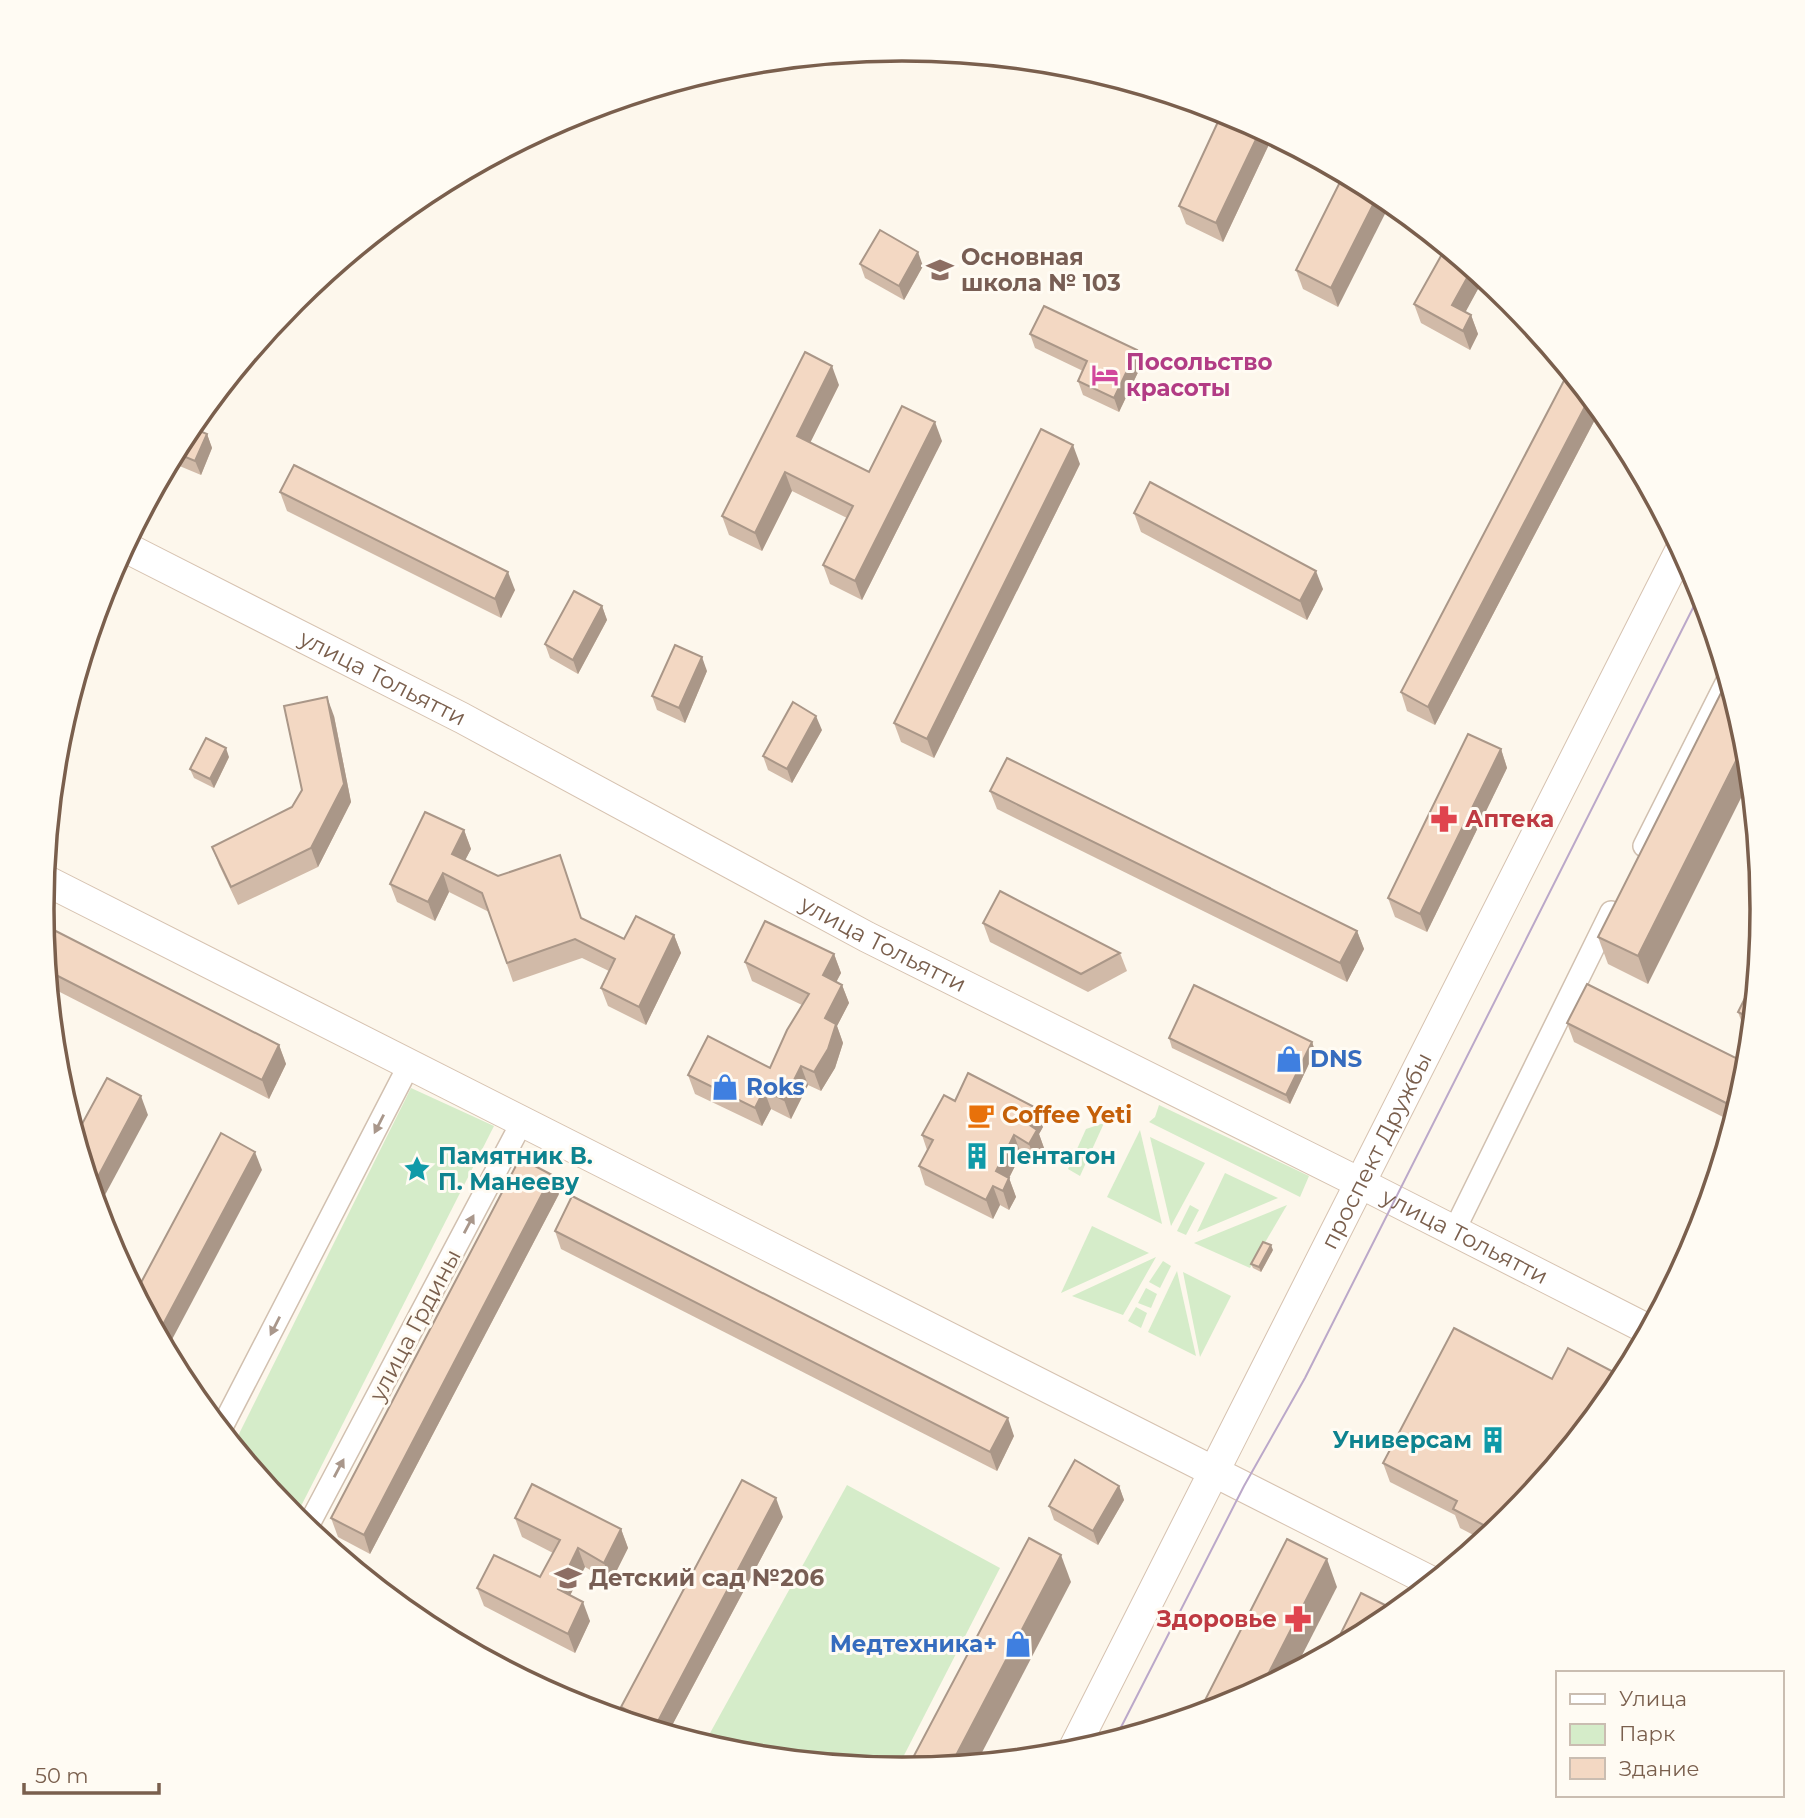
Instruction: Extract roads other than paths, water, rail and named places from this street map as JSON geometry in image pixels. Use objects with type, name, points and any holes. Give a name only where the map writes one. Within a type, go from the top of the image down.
[{"type":"street","name":"улица Тольятти","points":[[134,552],[462,718],[867,937],[1641,1326]]},
{"type":"street","name":"проспект Дружбы","points":[[1079,1738],[1675,560]]},
{"type":"street","points":[[1633,868],[1722,690]]},
{"type":"street","points":[[55,885],[1424,1578]]},
{"type":"street","points":[[1454,1231],[1621,892]]},
{"type":"street","points":[[226,1419],[410,1063]]},
{"type":"street","name":"улица Грдины","points":[[312,1518],[522,1122]]},
{"type":"tram line","points":[[1120,1728],[1244,1486],[1305,1378],[1694,605]]},
{"type":"place","name":"Основная школа № 103","points":[[940,270]]},
{"type":"place","name":"Посольство красоты","points":[[1105,375]]},
{"type":"place","name":"Аптека","points":[[1444,819]]},
{"type":"place","name":"DNS","points":[[1289,1059]]},
{"type":"place","name":"Roks","points":[[725,1087]]},
{"type":"place","name":"Coffee Yeti","points":[[981,1115]]},
{"type":"place","name":"Пентагон","points":[[977,1156]]},
{"type":"place","name":"Памятник В. П. Манееву","points":[[417,1169]]},
{"type":"place","name":"Универсам","points":[[1493,1440]]},
{"type":"place","name":"Детский сад №206","points":[[568,1578]]},
{"type":"place","name":"Здоровье","points":[[1298,1619]]},
{"type":"place","name":"Медтехника+","points":[[1018,1644]]}]
